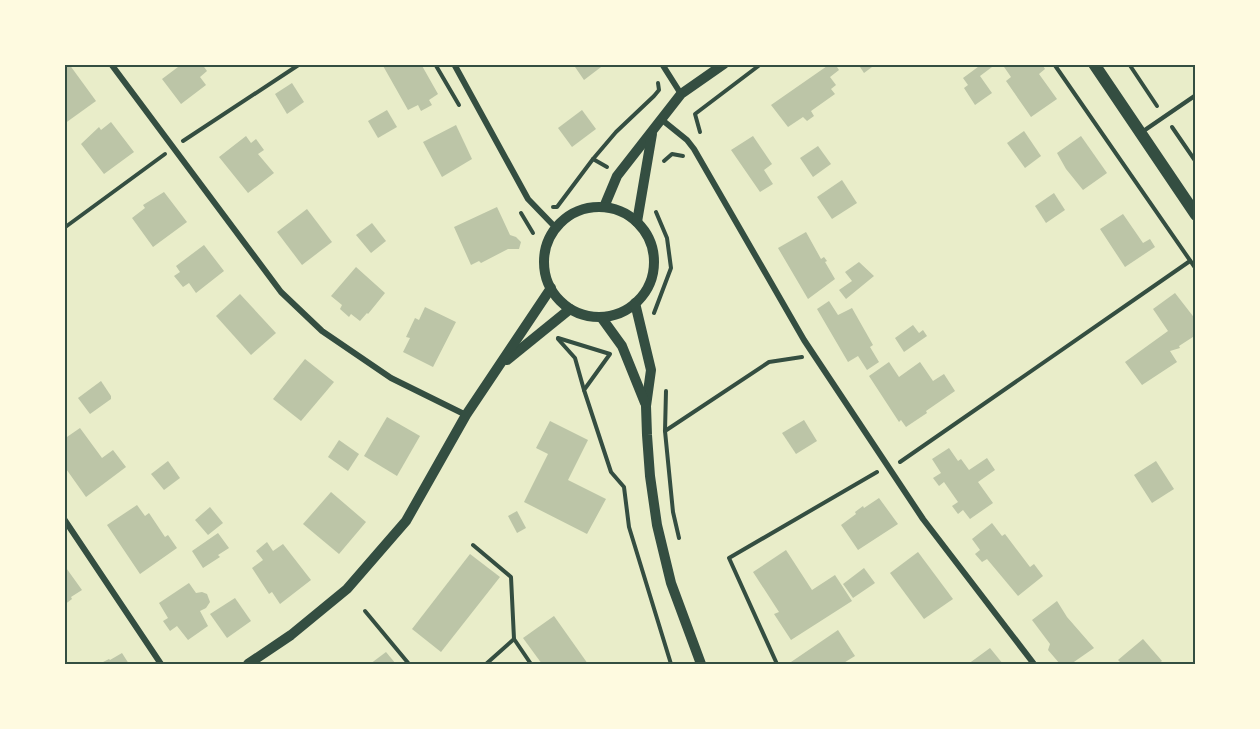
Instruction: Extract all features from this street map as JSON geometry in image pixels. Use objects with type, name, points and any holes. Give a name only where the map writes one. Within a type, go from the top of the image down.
[{"type":"main road","points":[[1094,64],[1196,215]]},
{"type":"street","points":[[111,64],[281,292],[322,331],[391,378],[466,415]]},
{"type":"street","points":[[454,64],[528,199],[556,228]]},
{"type":"street","points":[[662,64],[681,94]]},
{"type":"street","points":[[604,207],[617,176],[681,94],[724,64]]},
{"type":"street","points":[[661,118],[694,149],[804,340],[923,519],[1034,664]]},
{"type":"street","points":[[637,222],[653,130]]},
{"type":"street","points":[[604,207],[621,212],[637,222],[648,236],[653,254],[653,272],[647,289],[635,303],[619,313],[601,317],[585,315],[570,309],[556,296],[550,288],[544,264],[549,239],[566,218],[590,208],[604,207]]},
{"type":"street","points":[[248,664],[291,635],[347,589],[406,520],[466,415],[550,288]]},
{"type":"street","points":[[635,303],[651,370],[646,406],[650,476],[657,525],[671,583],[701,664]]},
{"type":"street","points":[[497,368],[570,309]]},
{"type":"street","points":[[601,317],[622,346],[646,406]]},
{"type":"street","points":[[64,519],[161,664]]},
{"type":"lane","points":[[1140,134],[1196,95]]},
{"type":"path","points":[[679,64],[692,64]]},
{"type":"path","points":[[700,134],[695,114],[761,64]]},
{"type":"path","points":[[1054,64],[1196,269]]},
{"type":"path","points":[[546,206],[557,207],[593,159],[633,115],[654,96],[659,90],[656,77]]},
{"type":"path","points":[[661,169],[664,159],[672,154],[685,156]]},
{"type":"path","points":[[593,159],[610,169]]},
{"type":"path","points":[[654,321],[654,314],[671,268],[667,238],[657,216],[656,207]]},
{"type":"path","points":[[777,664],[729,558],[871,474],[906,460],[1190,261]]},
{"type":"path","points":[[584,390],[610,354],[558,338],[575,358],[584,390],[611,472],[624,487],[630,527],[671,664]]},
{"type":"path","points":[[665,431],[769,362],[804,356]]},
{"type":"path","points":[[666,389],[665,431],[673,512],[680,544]]},
{"type":"path","points":[[473,545],[511,577],[514,639],[531,664]]},
{"type":"path","points":[[365,611],[409,664]]},
{"type":"path","points":[[486,664],[514,639]]},
{"type":"path","points":[[665,648],[676,644]]},
{"type":"building","points":[[64,64],[69,64],[96,101],[64,124]]},
{"type":"building","points":[[182,64],[202,64],[207,71],[200,77],[206,85],[181,104],[162,79]]},
{"type":"building","points":[[382,64],[421,64],[438,94],[429,100],[432,105],[421,111],[418,105],[408,110]]},
{"type":"building","points":[[573,64],[605,64],[584,80]]},
{"type":"building","points":[[830,64],[835,64],[839,70],[830,77],[836,85],[831,89],[835,94],[811,111],[814,116],[807,121],[803,117],[788,127],[771,105]]},
{"type":"building","points":[[858,64],[876,64],[864,73]]},
{"type":"building","points":[[982,64],[996,64],[980,76],[992,93],[975,105],[964,88],[968,85],[963,78]]},
{"type":"building","points":[[1002,64],[1042,64],[1045,69],[1039,74],[1057,99],[1031,117],[1006,81],[1011,77]]},
{"type":"building","points":[[292,83],[304,102],[287,114],[275,94]]},
{"type":"building","points":[[387,110],[397,127],[378,138],[368,121]]},
{"type":"building","points":[[582,110],[596,129],[572,147],[558,128]]},
{"type":"building","points":[[111,122],[134,152],[104,174],[81,144],[99,127],[101,130]]},
{"type":"building","points":[[456,125],[472,159],[442,177],[423,142]]},
{"type":"building","points":[[1024,131],[1041,156],[1025,168],[1007,143]]},
{"type":"building","points":[[246,136],[251,143],[256,139],[264,150],[258,154],[274,173],[248,193],[219,157]]},
{"type":"building","points":[[753,136],[772,164],[764,170],[773,184],[760,192],[731,150]]},
{"type":"building","points":[[1081,136],[1107,173],[1083,190],[1066,169],[1057,153]]},
{"type":"building","points":[[818,146],[831,164],[813,177],[800,158]]},
{"type":"building","points":[[842,180],[857,203],[832,219],[817,197]]},
{"type":"building","points":[[164,192],[187,222],[153,247],[132,218],[145,208],[143,205]]},
{"type":"building","points":[[1054,193],[1065,210],[1046,223],[1035,206]]},
{"type":"building","points":[[497,207],[510,235],[521,242],[519,249],[508,249],[481,263],[479,261],[471,265],[454,227]]},
{"type":"building","points":[[307,209],[332,242],[302,265],[277,232]]},
{"type":"building","points":[[1123,214],[1143,243],[1150,239],[1155,247],[1125,267],[1100,229]]},
{"type":"building","points":[[372,223],[386,241],[371,253],[356,235]]},
{"type":"building","points":[[806,232],[821,259],[824,257],[827,261],[825,262],[835,279],[808,299],[778,248]]},
{"type":"building","points":[[204,245],[224,271],[196,293],[189,283],[183,287],[174,276],[180,272],[176,266]]},
{"type":"building","points":[[859,262],[874,276],[846,299],[839,290],[852,281],[845,272]]},
{"type":"building","points":[[356,267],[385,293],[360,321],[351,314],[349,317],[340,309],[342,305],[331,296]]},
{"type":"building","points":[[1175,293],[1196,320],[1196,335],[1179,346],[1180,348],[1170,351],[1177,362],[1142,385],[1125,362],[1168,331],[1153,309]]},
{"type":"building","points":[[240,294],[276,333],[251,355],[216,316]]},
{"type":"building","points":[[829,301],[838,315],[852,308],[873,345],[870,347],[879,362],[867,370],[858,356],[848,362],[817,309]]},
{"type":"building","points":[[425,307],[456,322],[433,367],[403,352],[410,338],[406,337],[415,318],[419,320]]},
{"type":"building","points":[[913,325],[919,333],[923,330],[927,336],[904,352],[895,338]]},
{"type":"building","points":[[305,359],[334,382],[301,421],[273,399]]},
{"type":"building","points":[[889,362],[899,377],[920,362],[933,381],[944,374],[955,391],[906,427],[901,420],[899,422],[869,376]]},
{"type":"building","points":[[101,381],[111,399],[90,414],[78,398]]},
{"type":"building","points":[[387,417],[420,436],[397,476],[364,456]]},
{"type":"building","points":[[804,420],[817,441],[796,454],[782,433]]},
{"type":"building","points":[[550,421],[588,440],[568,480],[606,499],[587,534],[524,502],[548,454],[536,448]]},
{"type":"building","points":[[80,428],[102,458],[113,450],[126,467],[86,497],[64,466],[64,439]]},
{"type":"building","points":[[339,440],[359,454],[348,471],[328,457]]},
{"type":"building","points":[[949,448],[958,461],[961,459],[969,470],[987,458],[995,470],[978,482],[993,503],[970,519],[963,510],[958,514],[952,506],[958,502],[944,482],[939,486],[933,478],[941,473],[932,459]]},
{"type":"building","points":[[168,461],[180,478],[164,490],[151,474]]},
{"type":"building","points":[[1156,461],[1174,489],[1152,503],[1134,475]]},
{"type":"building","points":[[331,492],[366,522],[339,554],[303,524]]},
{"type":"building","points":[[879,498],[898,524],[858,550],[841,525],[863,506],[864,508]]},
{"type":"building","points":[[137,505],[145,516],[149,513],[165,537],[168,535],[177,548],[140,574],[107,525]]},
{"type":"building","points":[[210,507],[223,523],[208,535],[195,520]]},
{"type":"building","points":[[517,511],[526,528],[517,533],[508,516]]},
{"type":"building","points":[[992,523],[1002,536],[1005,534],[1030,567],[1034,564],[1043,576],[1018,596],[987,559],[982,562],[975,554],[980,550],[972,539]]},
{"type":"building","points":[[218,533],[229,548],[203,568],[192,551]]},
{"type":"building","points":[[267,542],[273,551],[283,544],[311,580],[280,604],[272,592],[269,594],[252,568],[263,560],[256,551]]},
{"type":"building","points":[[786,550],[812,590],[835,575],[852,601],[791,640],[774,614],[779,612],[753,572]]},
{"type":"building","points":[[918,552],[953,599],[924,619],[890,573]]},
{"type":"building","points":[[470,554],[500,577],[441,652],[412,629]]},
{"type":"building","points":[[64,565],[82,590],[64,605]]},
{"type":"building","points":[[864,568],[875,583],[853,598],[843,584]]},
{"type":"building","points":[[189,583],[196,593],[207,594],[210,602],[200,611],[208,626],[188,640],[177,626],[170,631],[163,621],[168,618],[159,603]]},
{"type":"building","points":[[235,598],[251,621],[227,638],[210,614]]},
{"type":"building","points":[[1057,601],[1067,617],[1094,648],[1071,664],[1060,664],[1048,650],[1050,644],[1032,620]]},
{"type":"building","points":[[554,616],[588,664],[542,664],[523,638]]},
{"type":"building","points":[[838,630],[855,656],[842,664],[793,664],[791,662]]},
{"type":"building","points":[[1143,639],[1162,661],[1158,664],[1122,664],[1118,660]]},
{"type":"building","points":[[990,648],[1003,664],[968,664],[975,659]]},
{"type":"building","points":[[386,652],[396,664],[370,664]]},
{"type":"building","points":[[122,653],[129,664],[99,664],[110,660]]}]
